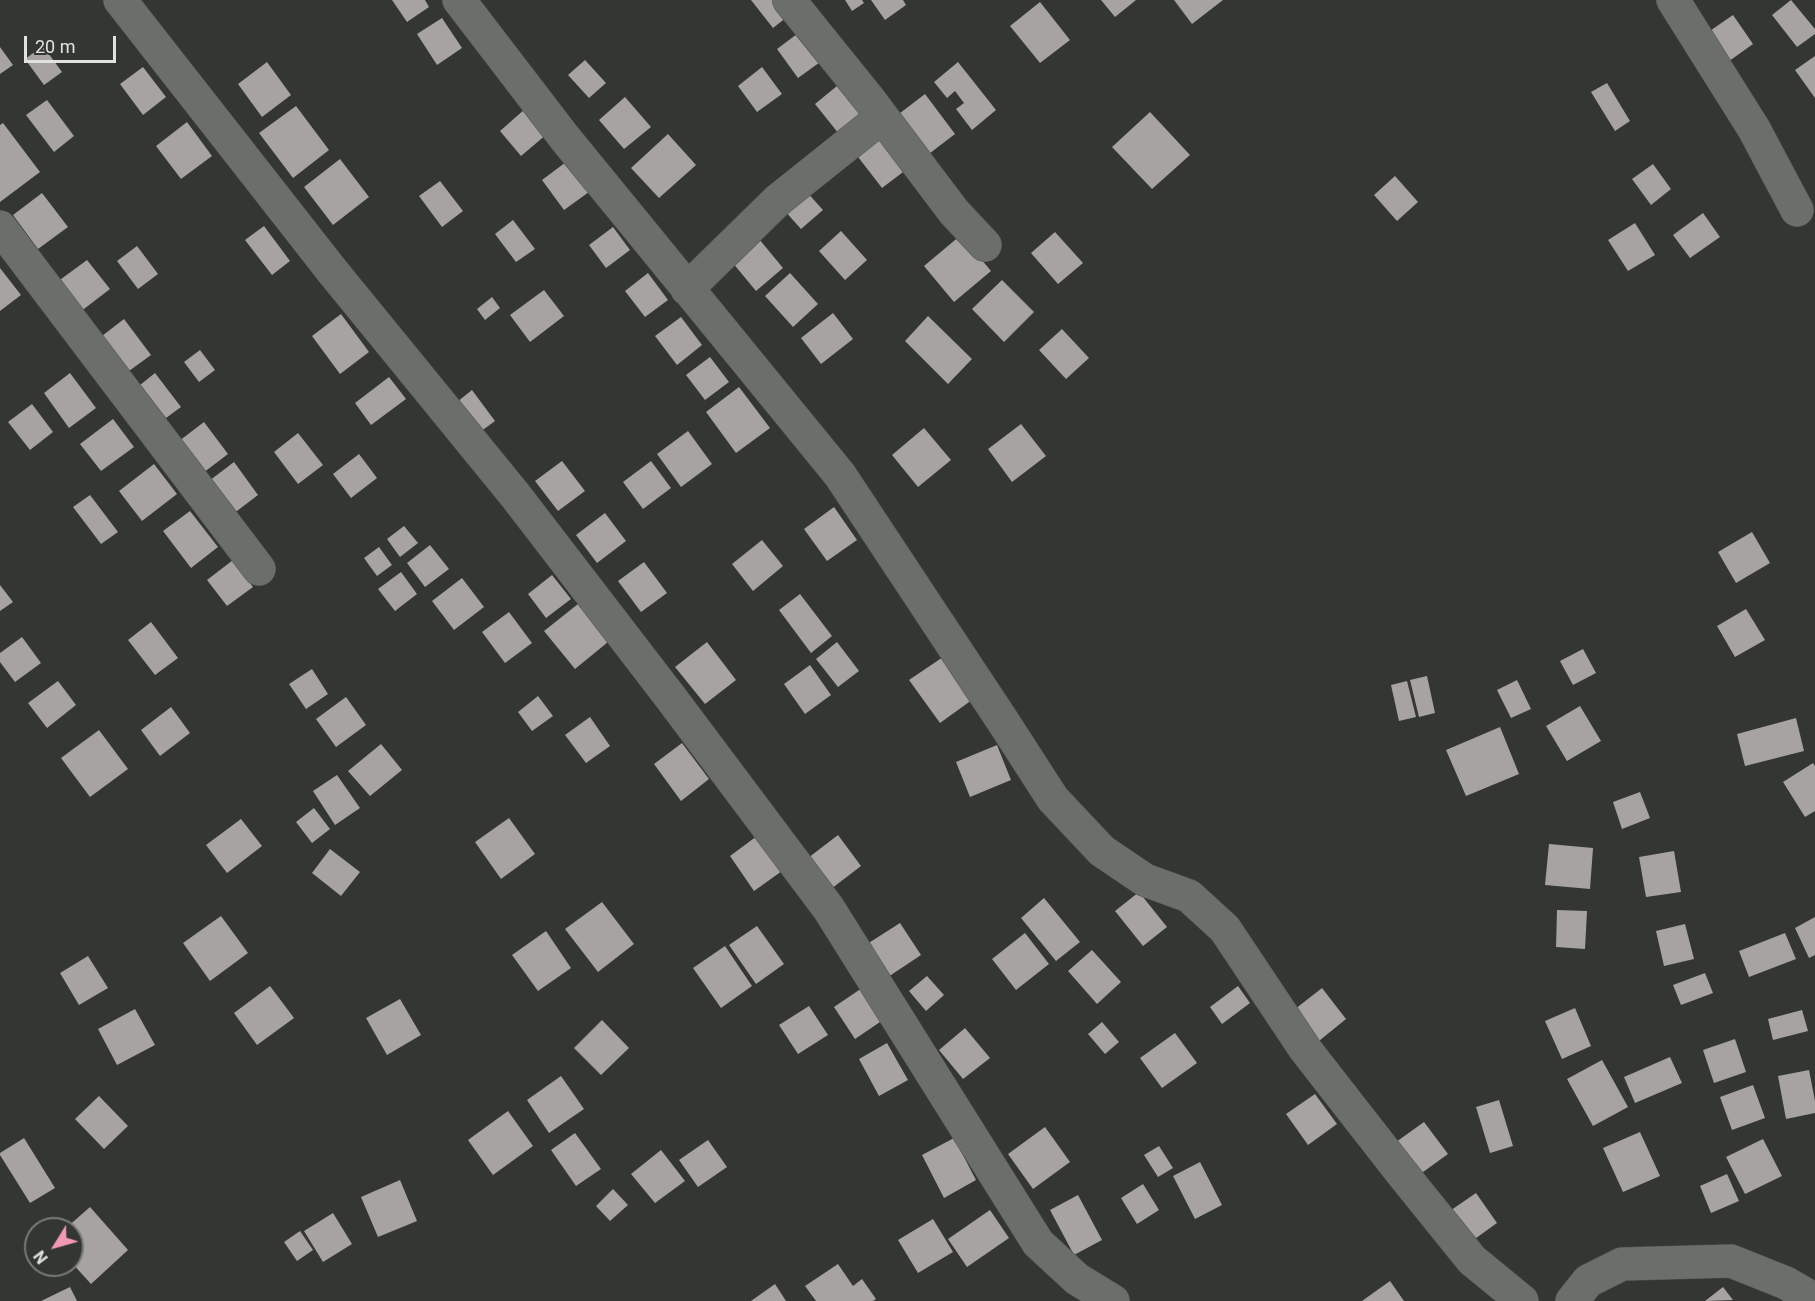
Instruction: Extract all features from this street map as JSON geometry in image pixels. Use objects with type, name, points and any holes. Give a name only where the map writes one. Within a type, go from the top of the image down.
[{"type":"street","points":[[120,0],[333,272],[515,495],[829,909],[1038,1243],[1077,1279],[1113,1301]]},
{"type":"street","points":[[459,0],[564,137],[840,475],[1053,799],[1102,851],[1145,880],[1189,896],[1225,929],[1305,1049],[1401,1173],[1472,1260],[1522,1301]]},
{"type":"street","points":[[789,0],[954,212],[985,244]]},
{"type":"street","points":[[1673,0],[1754,129],[1797,210]]},
{"type":"street","points":[[687,289],[778,200],[882,117]]},
{"type":"street","points":[[0,227],[259,569]]},
{"type":"street","points":[[1572,1301],[1588,1281],[1622,1264],[1720,1261],[1731,1261],[1786,1283],[1815,1300]]},
{"type":"building","points":[[392,0],[425,0],[429,7],[407,22]]},
{"type":"building","points":[[751,0],[782,0],[792,13],[773,28]]},
{"type":"building","points":[[845,0],[862,0],[864,3],[852,11]]},
{"type":"building","points":[[871,0],[903,0],[906,5],[885,20]]},
{"type":"building","points":[[1101,0],[1136,0],[1115,17]]},
{"type":"building","points":[[1174,0],[1223,0],[1192,24]]},
{"type":"building","points":[[1791,0],[1815,29],[1815,34],[1797,47],[1772,15]]},
{"type":"building","points":[[1040,2],[1070,40],[1040,63],[1010,26]]},
{"type":"building","points":[[1733,15],[1753,44],[1725,64],[1704,35]]},
{"type":"building","points":[[442,18],[462,48],[437,65],[417,34]]},
{"type":"building","points":[[801,31],[823,60],[798,78],[777,49]]},
{"type":"building","points":[[43,46],[62,72],[44,85],[25,59]]},
{"type":"building","points":[[0,47],[13,65],[0,74]]},
{"type":"building","points":[[1815,56],[1815,98],[1795,70]]},
{"type":"building","points":[[585,60],[606,83],[589,98],[568,75]]},
{"type":"building","points":[[267,62],[291,95],[262,117],[238,84]]},
{"type":"building","points":[[958,62],[996,110],[972,130],[956,109],[964,103],[955,91],[947,98],[934,82]]},
{"type":"building","points":[[143,67],[166,97],[143,115],[120,84]]},
{"type":"building","points":[[762,67],[782,94],[757,112],[738,86]]},
{"type":"building","points":[[843,81],[871,115],[843,139],[815,104]]},
{"type":"building","points":[[1607,83],[1630,121],[1615,131],[1591,92]]},
{"type":"building","points":[[925,94],[955,134],[921,160],[891,120]]},
{"type":"building","points":[[625,97],[651,127],[624,149],[599,120]]},
{"type":"building","points":[[47,100],[74,136],[54,152],[26,115]]},
{"type":"building","points":[[296,106],[329,150],[293,178],[259,133]]},
{"type":"building","points":[[525,109],[547,134],[521,156],[500,131]]},
{"type":"building","points":[[1150,112],[1190,155],[1152,189],[1112,147]]},
{"type":"building","points":[[187,122],[212,156],[181,179],[156,146]]},
{"type":"building","points":[[3,123],[40,172],[0,202],[0,125]]},
{"type":"building","points":[[884,130],[911,166],[882,188],[855,153]]},
{"type":"building","points":[[668,134],[696,165],[659,198],[631,168]]},
{"type":"building","points":[[340,159],[369,197],[333,225],[304,187]]},
{"type":"building","points":[[566,162],[589,192],[564,210],[542,180]]},
{"type":"building","points":[[1653,164],[1671,189],[1651,205],[1632,179]]},
{"type":"building","points":[[1395,176],[1418,202],[1397,221],[1374,195]]},
{"type":"building","points":[[440,181],[463,211],[442,227],[419,196]]},
{"type":"building","points":[[805,190],[823,210],[801,229],[784,210]]},
{"type":"building","points":[[42,193],[68,227],[38,249],[13,215]]},
{"type":"building","points":[[1703,213],[1720,237],[1690,258],[1673,235]]},
{"type":"building","points":[[513,220],[535,249],[516,262],[495,234]]},
{"type":"building","points":[[1635,223],[1655,255],[1628,271],[1608,240]]},
{"type":"building","points":[[264,226],[290,261],[272,275],[245,240]]},
{"type":"building","points":[[613,227],[630,250],[606,268],[589,245]]},
{"type":"building","points":[[841,231],[867,260],[845,280],[819,251]]},
{"type":"building","points":[[1055,232],[1083,263],[1058,284],[1031,253]]},
{"type":"building","points":[[961,235],[991,271],[954,302],[924,266]]},
{"type":"building","points":[[759,239],[783,268],[756,291],[732,262]]},
{"type":"building","points":[[137,246],[158,274],[138,289],[117,261]]},
{"type":"building","points":[[87,260],[110,289],[80,312],[57,282]]},
{"type":"building","points":[[0,268],[21,295],[0,311]]},
{"type":"building","points":[[648,273],[668,300],[645,317],[625,291]]},
{"type":"building","points":[[790,273],[818,304],[793,327],[765,296]]},
{"type":"building","points":[[1002,280],[1034,312],[1004,342],[972,309]]},
{"type":"building","points":[[544,290],[564,316],[530,342],[510,315]]},
{"type":"building","points":[[492,297],[500,308],[485,320],[477,309]]},
{"type":"building","points":[[833,313],[853,339],[821,364],[801,338]]},
{"type":"building","points":[[341,314],[369,352],[340,374],[312,336]]},
{"type":"building","points":[[928,316],[972,359],[948,384],[905,341]]},
{"type":"building","points":[[681,317],[702,345],[677,365],[655,336]]},
{"type":"building","points":[[124,319],[151,355],[129,371],[102,336]]},
{"type":"building","points":[[1062,329],[1089,358],[1066,379],[1039,350]]},
{"type":"building","points":[[200,350],[215,370],[199,382],[184,362]]},
{"type":"building","points":[[710,357],[729,382],[705,400],[686,375]]},
{"type":"building","points":[[70,373],[96,408],[69,428],[44,393]]},
{"type":"building","points":[[155,373],[181,407],[166,418],[140,385]]},
{"type":"building","points":[[389,377],[406,399],[371,425],[355,403]]},
{"type":"building","points":[[739,387],[770,428],[736,453],[706,412]]},
{"type":"building","points":[[472,390],[495,421],[480,432],[457,402]]},
{"type":"building","points":[[32,404],[53,432],[30,450],[8,422]]},
{"type":"building","points":[[113,419],[134,447],[101,471],[80,444]]},
{"type":"building","points":[[204,422],[228,454],[203,473],[179,441]]},
{"type":"building","points":[[1021,424],[1046,456],[1012,482],[988,449]]},
{"type":"building","points":[[924,428],[951,460],[918,487],[892,455]]},
{"type":"building","points":[[688,431],[712,464],[681,487],[657,454]]},
{"type":"building","points":[[298,433],[323,465],[298,484],[274,452]]},
{"type":"building","points":[[359,454],[377,478],[351,498],[333,474]]},
{"type":"building","points":[[562,461],[585,491],[558,511],[535,481]]},
{"type":"building","points":[[651,461],[671,488],[643,509],[623,482]]},
{"type":"building","points":[[234,462],[258,495],[233,514],[209,481]]},
{"type":"building","points":[[154,464],[177,494],[142,521],[119,491]]},
{"type":"building","points":[[90,495],[118,532],[101,544],[73,507]]},
{"type":"building","points":[[834,507],[857,540],[827,561],[804,529]]},
{"type":"building","points":[[190,511],[218,547],[191,568],[163,531]]},
{"type":"building","points":[[605,513],[626,541],[597,563],[576,535]]},
{"type":"building","points":[[404,526],[418,543],[400,557],[387,539]]},
{"type":"building","points":[[1752,532],[1770,563],[1736,583],[1718,552]]},
{"type":"building","points":[[762,540],[783,566],[753,591],[732,564]]},
{"type":"building","points":[[430,545],[449,569],[425,587],[407,563]]},
{"type":"building","points":[[379,547],[392,565],[377,576],[364,558]]},
{"type":"building","points":[[233,560],[253,587],[227,606],[207,580]]},
{"type":"building","points":[[644,562],[667,593],[641,612],[618,581]]},
{"type":"building","points":[[401,572],[417,594],[395,611],[378,589]]},
{"type":"building","points":[[552,575],[571,599],[546,618],[528,594]]},
{"type":"building","points":[[462,578],[484,607],[454,630],[432,601]]},
{"type":"building","points":[[0,585],[13,602],[0,611]]},
{"type":"building","points":[[800,594],[832,636],[811,653],[779,610]]},
{"type":"building","points":[[578,604],[608,642],[575,669],[544,631]]},
{"type":"building","points":[[1746,609],[1765,640],[1735,657],[1717,626]]},
{"type":"building","points":[[509,612],[532,643],[505,663],[482,632]]},
{"type":"building","points":[[151,622],[178,658],[155,675],[128,640]]},
{"type":"building","points":[[22,637],[41,663],[15,682],[0,662],[0,653]]},
{"type":"building","points":[[707,642],[736,680],[705,704],[675,667]]},
{"type":"building","points":[[837,642],[859,671],[838,687],[816,659]]},
{"type":"building","points":[[1583,649],[1596,673],[1573,685],[1560,661]]},
{"type":"building","points":[[946,655],[976,697],[940,723],[909,680]]},
{"type":"building","points":[[810,665],[831,695],[805,714],[784,684]]},
{"type":"building","points":[[312,669],[328,694],[306,709],[289,684]]},
{"type":"building","points":[[1427,676],[1435,713],[1419,717],[1410,680]]},
{"type":"building","points":[[1517,680],[1531,709],[1511,718],[1497,690]]},
{"type":"building","points":[[58,681],[76,705],[47,728],[28,703]]},
{"type":"building","points":[[1407,681],[1416,717],[1399,721],[1391,685]]},
{"type":"building","points":[[538,696],[553,716],[532,731],[518,712]]},
{"type":"building","points":[[346,697],[366,725],[336,747],[316,719]]},
{"type":"building","points":[[1580,706],[1601,741],[1567,761],[1546,726]]},
{"type":"building","points":[[171,707],[190,733],[160,756],[141,730]]},
{"type":"building","points":[[590,717],[610,746],[586,763],[565,735]]},
{"type":"building","points":[[1796,718],[1804,751],[1745,766],[1737,734]]},
{"type":"building","points":[[1500,727],[1519,774],[1466,796],[1446,750]]},
{"type":"building","points":[[99,730],[128,769],[90,797],[61,758]]},
{"type":"building","points":[[682,743],[709,779],[681,801],[654,764]]},
{"type":"building","points":[[381,744],[402,770],[370,796],[348,771]]},
{"type":"building","points":[[997,745],[1011,780],[970,797],[956,762]]},
{"type":"building","points":[[1813,763],[1815,766],[1815,811],[1805,817],[1783,782]]},
{"type":"building","points":[[337,775],[360,808],[335,825],[313,791]]},
{"type":"building","points":[[1640,792],[1650,818],[1622,829],[1613,802]]},
{"type":"building","points":[[314,808],[330,829],[312,843],[296,822]]},
{"type":"building","points":[[509,818],[535,854],[501,879],[475,842]]},
{"type":"building","points":[[241,819],[262,846],[227,873],[206,845]]},
{"type":"building","points":[[838,835],[861,866],[831,889],[808,858]]},
{"type":"building","points":[[757,836],[782,871],[754,891],[730,856]]},
{"type":"building","points":[[1549,844],[1593,848],[1590,889],[1545,885]]},
{"type":"building","points":[[330,849],[360,872],[341,896],[312,873]]},
{"type":"building","points":[[1674,851],[1681,892],[1646,897],[1639,857]]},
{"type":"building","points":[[1139,892],[1167,927],[1143,946],[1115,911]]},
{"type":"building","points":[[1044,898],[1080,942],[1056,961],[1021,918]]},
{"type":"building","points":[[602,902],[634,944],[598,972],[565,929]]},
{"type":"building","points":[[1557,910],[1587,911],[1585,949],[1556,947]]},
{"type":"building","points":[[221,916],[248,953],[210,981],[183,943]]},
{"type":"building","points":[[1815,917],[1815,955],[1809,958],[1795,928]]},
{"type":"building","points":[[900,923],[921,955],[885,979],[864,946]]},
{"type":"building","points":[[1685,924],[1694,959],[1664,966],[1656,931]]},
{"type":"building","points":[[757,926],[784,964],[756,984],[729,945]]},
{"type":"building","points":[[546,931],[571,968],[538,991],[512,955]]},
{"type":"building","points":[[1025,933],[1049,964],[1016,990],[992,959]]},
{"type":"building","points":[[1785,933],[1796,959],[1749,977],[1739,951]]},
{"type":"building","points":[[725,946],[752,986],[721,1008],[693,968]]},
{"type":"building","points":[[1092,950],[1121,982],[1097,1004],[1068,971]]},
{"type":"building","points":[[88,956],[108,988],[79,1005],[60,973]]},
{"type":"building","points":[[1705,973],[1713,993],[1681,1005],[1673,985]]},
{"type":"building","points":[[927,976],[944,995],[926,1011],[909,991]]},
{"type":"building","points":[[270,986],[294,1018],[257,1045],[234,1013]]},
{"type":"building","points":[[1238,986],[1250,1003],[1222,1024],[1210,1007]]},
{"type":"building","points":[[862,988],[883,1020],[855,1039],[834,1007]]},
{"type":"building","points":[[1322,988],[1346,1019],[1314,1045],[1290,1013]]},
{"type":"building","points":[[400,999],[421,1035],[387,1055],[366,1018]]},
{"type":"building","points":[[809,1006],[828,1035],[798,1054],[779,1025]]},
{"type":"building","points":[[1575,1008],[1591,1046],[1562,1059],[1545,1021]]},
{"type":"building","points":[[135,1009],[155,1045],[117,1065],[98,1029]]},
{"type":"building","points":[[1802,1010],[1808,1031],[1773,1040],[1768,1019]]},
{"type":"building","points":[[602,1020],[629,1048],[601,1075],[574,1048]]},
{"type":"building","points":[[1102,1022],[1119,1042],[1105,1054],[1088,1034]]},
{"type":"building","points":[[965,1028],[990,1058],[963,1079],[939,1050]]},
{"type":"building","points":[[1175,1033],[1197,1063],[1162,1088],[1140,1058]]},
{"type":"building","points":[[1735,1039],[1746,1072],[1714,1083],[1703,1050]]},
{"type":"building","points":[[887,1043],[908,1080],[879,1096],[859,1059]]},
{"type":"building","points":[[1670,1057],[1682,1083],[1635,1103],[1624,1077]]},
{"type":"building","points":[[1602,1060],[1628,1107],[1593,1126],[1567,1079]]},
{"type":"building","points":[[1809,1070],[1815,1113],[1786,1119],[1778,1076]]},
{"type":"building","points":[[561,1076],[584,1109],[549,1133],[527,1100]]},
{"type":"building","points":[[1753,1085],[1765,1118],[1732,1130],[1720,1097]]},
{"type":"building","points":[[1315,1094],[1337,1124],[1308,1145],[1286,1114]]},
{"type":"building","points":[[99,1096],[128,1126],[104,1149],[75,1119]]},
{"type":"building","points":[[1499,1100],[1513,1146],[1490,1153],[1476,1107]]},
{"type":"building","points":[[508,1111],[533,1146],[493,1175],[468,1140]]},
{"type":"building","points":[[1424,1122],[1448,1154],[1412,1180],[1389,1147]]},
{"type":"building","points":[[1045,1127],[1070,1162],[1033,1189],[1008,1154]]},
{"type":"building","points":[[1640,1132],[1660,1176],[1623,1192],[1603,1148]]},
{"type":"building","points":[[575,1133],[601,1169],[576,1186],[551,1150]]},
{"type":"building","points":[[24,1138],[55,1188],[30,1203],[0,1155]]},
{"type":"building","points":[[954,1138],[976,1180],[944,1198],[922,1155]]},
{"type":"building","points":[[1763,1139],[1782,1176],[1745,1194],[1726,1157]]},
{"type":"building","points":[[708,1140],[727,1167],[698,1187],[679,1160]]},
{"type":"building","points":[[1159,1146],[1173,1168],[1158,1177],[1144,1155]]},
{"type":"building","points":[[661,1150],[685,1181],[655,1203],[631,1174]]},
{"type":"building","points":[[1200,1162],[1222,1205],[1195,1219],[1173,1176]]},
{"type":"building","points":[[1727,1174],[1739,1201],[1711,1213],[1700,1186]]},
{"type":"building","points":[[400,1180],[417,1221],[378,1237],[361,1197]]},
{"type":"building","points":[[1143,1184],[1159,1210],[1137,1224],[1121,1198]]},
{"type":"building","points":[[613,1189],[628,1205],[610,1221],[596,1206]]},
{"type":"building","points":[[1476,1193],[1497,1223],[1465,1246],[1444,1215]]},
{"type":"building","points":[[1078,1195],[1102,1240],[1074,1255],[1050,1210]]},
{"type":"building","points":[[90,1207],[128,1250],[91,1284],[84,1276],[84,1217],[79,1217]]},
{"type":"building","points":[[990,1210],[1009,1238],[967,1267],[948,1239]]},
{"type":"building","points":[[333,1213],[352,1244],[323,1262],[304,1231]]},
{"type":"building","points":[[933,1219],[953,1252],[918,1273],[898,1240]]},
{"type":"building","points":[[300,1231],[313,1250],[297,1261],[284,1242]]},
{"type":"building","points":[[838,1264],[853,1286],[862,1279],[876,1299],[873,1301],[816,1301],[805,1286]]},
{"type":"building","points":[[1390,1281],[1404,1301],[1362,1301]]},
{"type":"building","points":[[775,1284],[786,1301],[751,1301]]},
{"type":"building","points":[[70,1287],[77,1301],[41,1301]]},
{"type":"building","points":[[1723,1287],[1733,1300],[1705,1301]]}]
